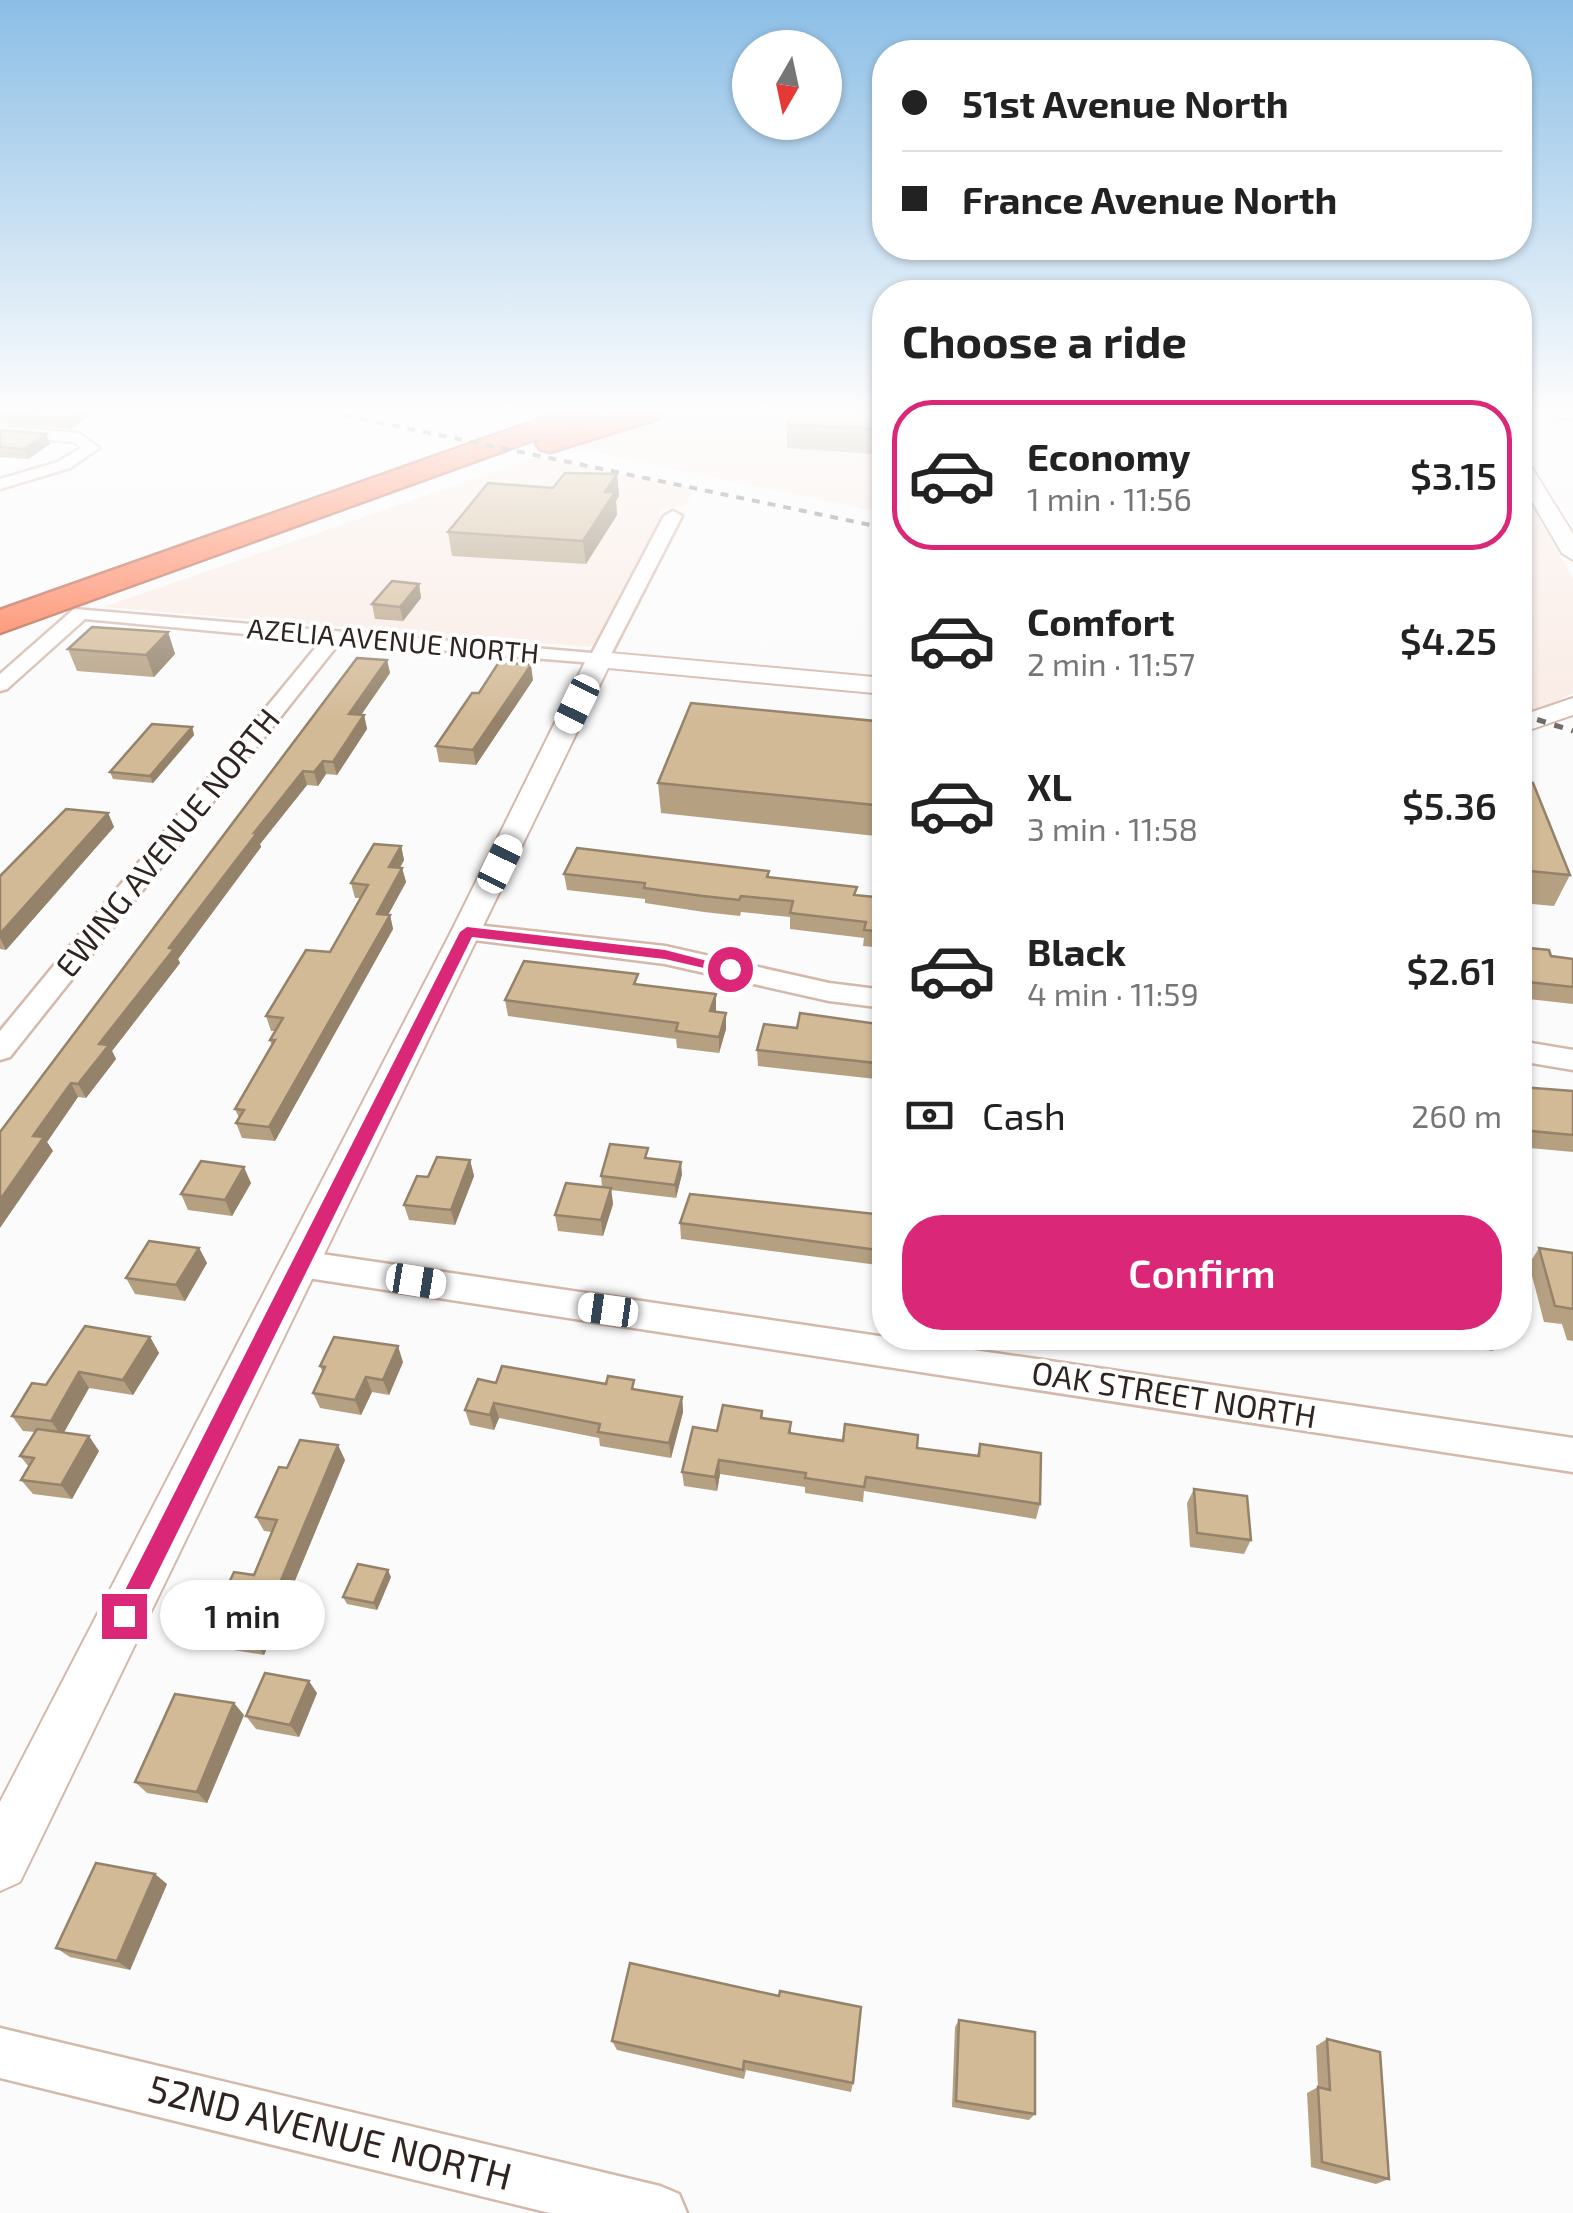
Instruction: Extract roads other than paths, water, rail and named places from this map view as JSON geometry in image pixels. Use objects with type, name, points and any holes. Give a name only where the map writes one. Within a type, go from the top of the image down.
[{"type":"highway","points":[[0,596],[236,515]]},
{"type":"highway","points":[[0,596],[264,515]]},
{"type":"highway","points":[[0,622],[153,551],[219,552],[332,515]]},
{"type":"street","points":[[1551,515],[1573,553]]},
{"type":"street","points":[[0,1862],[672,516]]},
{"type":"street","name":"AZELIA AVENUE NORTH","points":[[0,685],[81,612],[872,685]]},
{"type":"street","name":"EWING AVENUE NORTH","points":[[0,1050],[336,636]]},
{"type":"street","points":[[1532,721],[1573,706]]},
{"type":"street","points":[[467,932],[665,954],[829,992],[872,997]]},
{"type":"street","points":[[0,1006],[33,1010]]},
{"type":"street","points":[[1532,1052],[1573,1060]]},
{"type":"street","name":"OAK STREET NORTH","points":[[301,1264],[872,1350]]},
{"type":"street","name":"OAK STREET NORTH","points":[[874,1350],[1573,1455]]},
{"type":"street","name":"52ND AVENUE NORTH","points":[[0,2053],[591,2205],[660,2213]]},
{"type":"railway","points":[[824,515],[872,525]]},
{"type":"railway","points":[[1532,718],[1573,731]]}]
